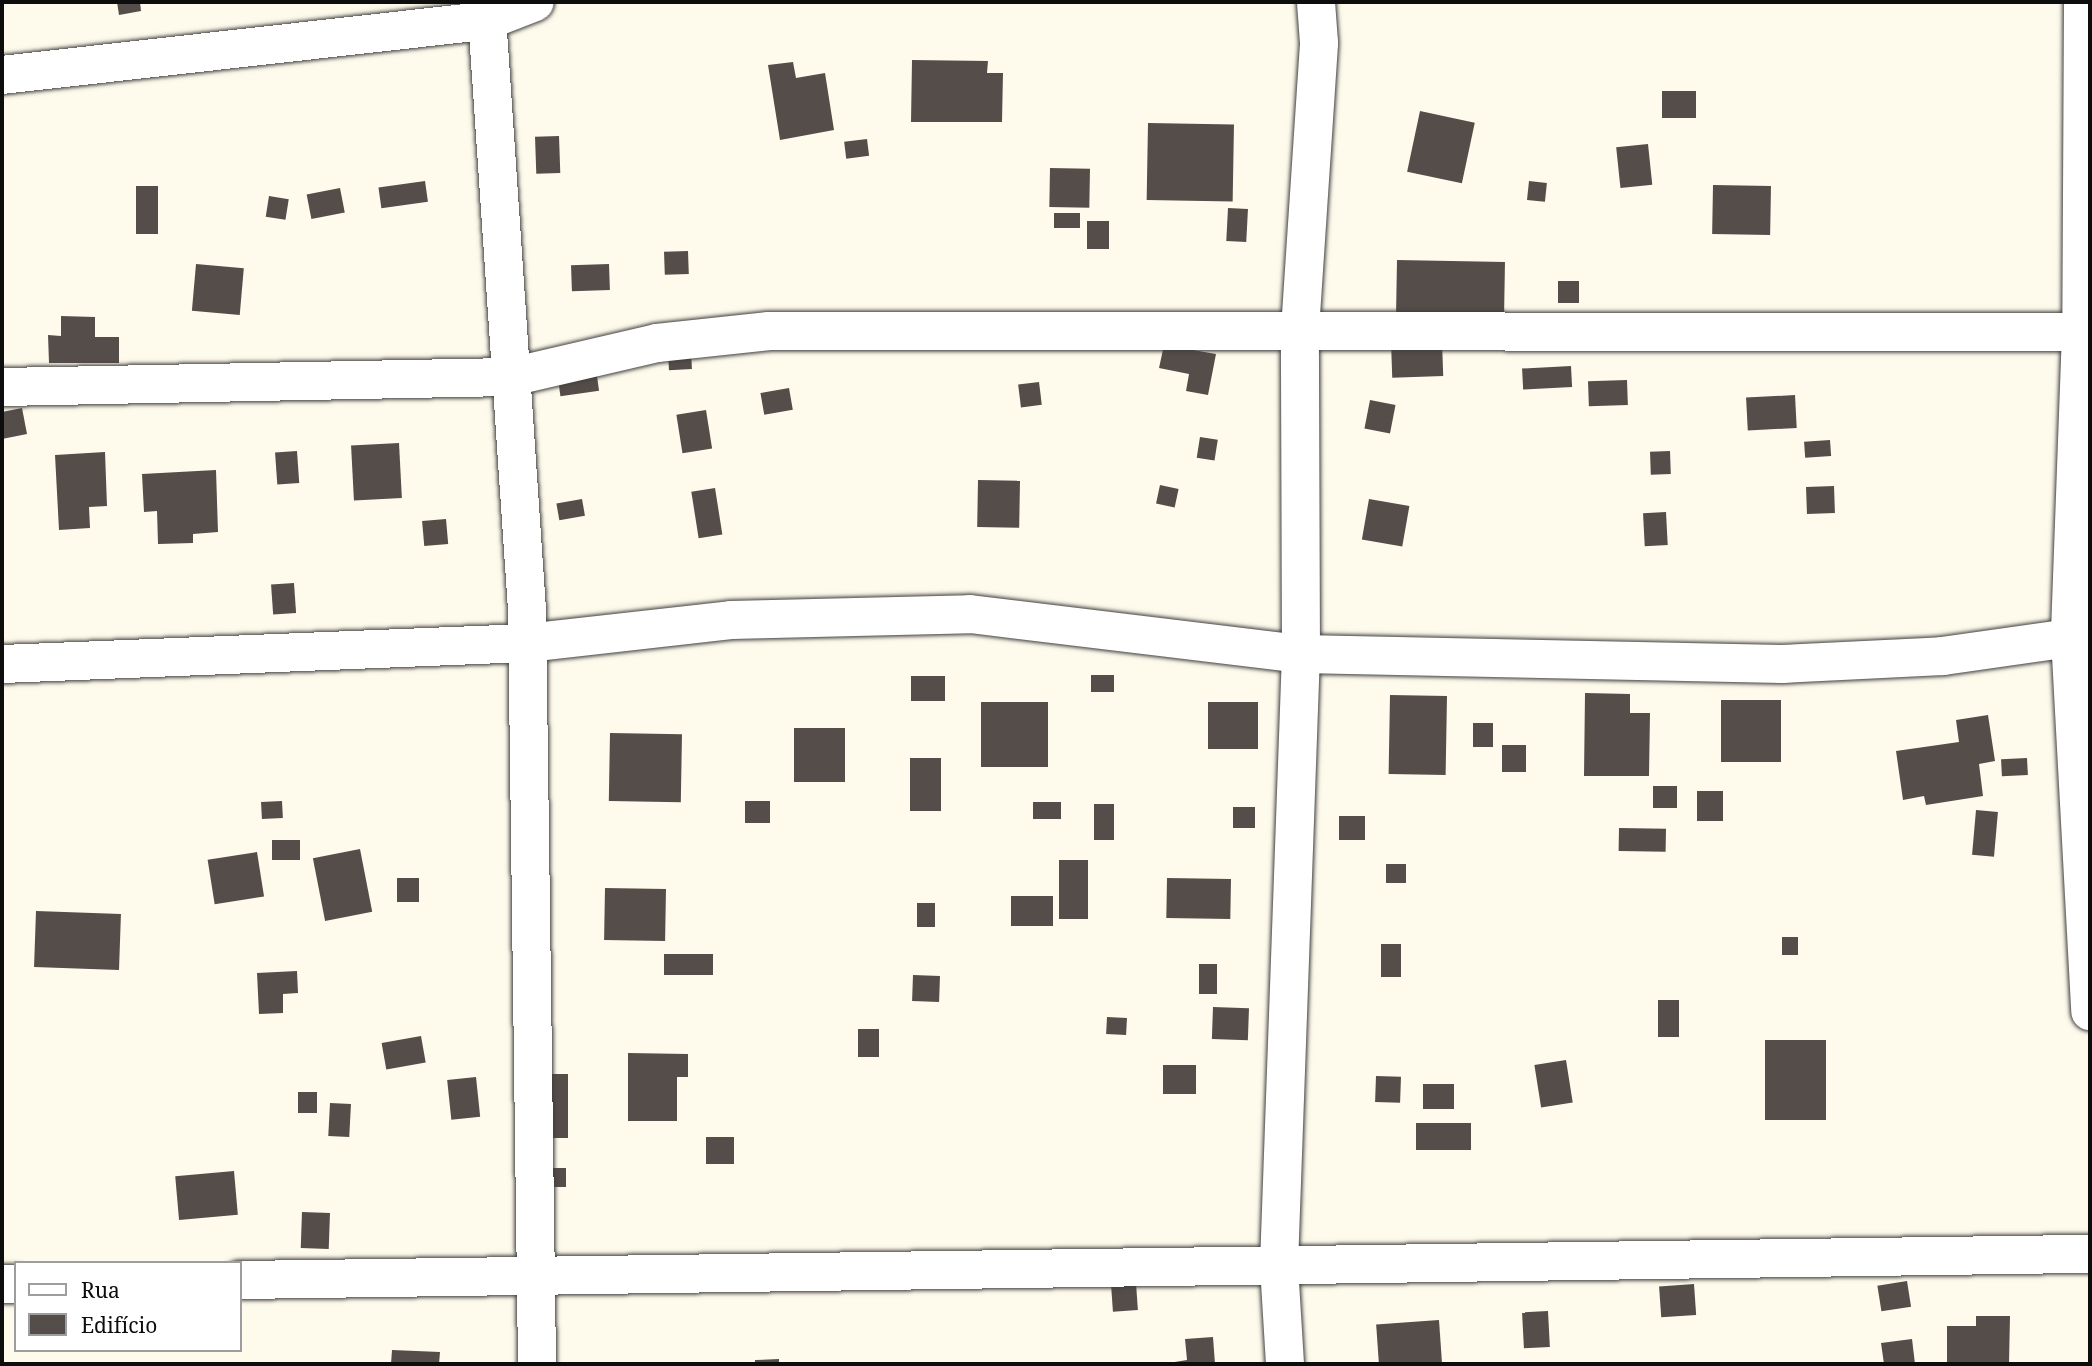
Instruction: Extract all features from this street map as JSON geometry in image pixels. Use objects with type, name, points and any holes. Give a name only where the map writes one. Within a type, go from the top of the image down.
[{"type":"street","points":[[2,75],[487,11],[535,2]]},
{"type":"street","points":[[1285,1364],[1279,1265],[1301,654],[1300,330],[1319,43],[1317,2]]},
{"type":"street","points":[[2083,2],[2085,332],[2080,636],[2090,1011]]},
{"type":"street","points":[[487,11],[527,643],[537,1364]]},
{"type":"street","points":[[2,387],[511,377],[657,343],[769,331],[2085,332]]},
{"type":"street","points":[[2,664],[527,643],[731,620],[970,614],[1301,654],[1782,664],[1943,656],[2080,636]]},
{"type":"street","points":[[242,1280],[2090,1254]]},
{"type":"building","points":[[117,2],[140,2],[141,11],[119,15]]},
{"type":"building","points":[[912,60],[988,61],[987,73],[1003,73],[1002,122],[911,122]]},
{"type":"building","points":[[793,62],[796,78],[825,73],[834,130],[780,140],[768,65]]},
{"type":"building","points":[[1662,91],[1696,91],[1696,118],[1662,118]]},
{"type":"building","points":[[1420,111],[1475,123],[1462,183],[1407,172]]},
{"type":"building","points":[[1148,123],[1234,125],[1233,201],[1147,200]]},
{"type":"building","points":[[559,136],[560,173],[536,174],[535,137]]},
{"type":"building","points":[[867,139],[869,156],[846,159],[844,142]]},
{"type":"building","points":[[1648,144],[1652,185],[1620,188],[1616,147]]},
{"type":"building","points":[[1050,168],[1090,169],[1089,208],[1049,207]]},
{"type":"building","points":[[425,181],[428,202],[381,208],[378,188]]},
{"type":"building","points":[[1529,181],[1547,183],[1545,202],[1527,200]]},
{"type":"building","points":[[1713,185],[1771,186],[1770,235],[1712,234]]},
{"type":"building","points":[[136,186],[158,186],[158,234],[136,234]]},
{"type":"building","points":[[340,188],[345,213],[311,219],[307,194]]},
{"type":"building","points":[[269,196],[289,199],[285,220],[266,217]]},
{"type":"building","points":[[1228,208],[1248,209],[1246,242],[1226,241]]},
{"type":"building","points":[[1054,213],[1080,213],[1080,228],[1054,228]]},
{"type":"building","points":[[1087,221],[1109,221],[1109,249],[1087,249]]},
{"type":"building","points":[[688,251],[689,274],[665,275],[664,252]]},
{"type":"building","points":[[1397,260],[1505,262],[1504,314],[1396,312]]},
{"type":"building","points":[[196,264],[244,268],[240,315],[192,311]]},
{"type":"building","points":[[609,264],[610,290],[572,291],[571,265]]},
{"type":"building","points":[[1558,281],[1579,281],[1579,303],[1558,303]]},
{"type":"building","points":[[61,316],[95,317],[95,337],[119,337],[119,363],[49,363],[48,335],[61,336]]},
{"type":"building","points":[[1442,341],[1443,376],[1392,378],[1391,343]]},
{"type":"building","points":[[1164,345],[1216,354],[1208,395],[1186,391],[1189,374],[1159,368]]},
{"type":"building","points":[[691,351],[692,369],[669,370],[668,352]]},
{"type":"building","points":[[1571,366],[1572,387],[1523,390],[1522,369]]},
{"type":"building","points":[[596,369],[599,391],[560,396],[557,374]]},
{"type":"building","points":[[1627,380],[1628,405],[1589,406],[1588,381]]},
{"type":"building","points":[[1039,382],[1042,405],[1021,407],[1018,385]]},
{"type":"building","points":[[789,388],[793,410],[764,415],[760,393]]},
{"type":"building","points":[[1795,395],[1797,428],[1748,431],[1746,398]]},
{"type":"building","points":[[1370,400],[1396,405],[1390,433],[1364,428]]},
{"type":"building","points":[[22,408],[27,434],[2,439],[2,412]]},
{"type":"building","points":[[706,410],[712,449],[682,453],[676,415]]},
{"type":"building","points":[[1200,437],[1218,440],[1214,461],[1197,458]]},
{"type":"building","points":[[1830,440],[1831,456],[1805,458],[1804,442]]},
{"type":"building","points":[[399,443],[402,498],[354,500],[351,446]]},
{"type":"building","points":[[297,451],[299,483],[277,484],[275,453]]},
{"type":"building","points":[[1670,451],[1671,474],[1651,475],[1650,452]]},
{"type":"building","points":[[105,452],[107,506],[89,507],[90,528],[59,530],[55,455]]},
{"type":"building","points":[[216,470],[218,532],[193,534],[193,543],[158,544],[157,511],[144,512],[142,474]]},
{"type":"building","points":[[978,480],[1020,481],[1019,528],[977,527]]},
{"type":"building","points":[[1160,485],[1179,489],[1175,508],[1156,504]]},
{"type":"building","points":[[1834,486],[1835,513],[1807,514],[1806,487]]},
{"type":"building","points":[[715,488],[722,534],[699,538],[691,492]]},
{"type":"building","points":[[582,499],[585,516],[559,520],[556,504]]},
{"type":"building","points":[[1369,499],[1409,506],[1402,546],[1362,539]]},
{"type":"building","points":[[1666,512],[1668,545],[1645,546],[1643,513]]},
{"type":"building","points":[[446,519],[448,544],[424,546],[422,521]]},
{"type":"building","points":[[294,583],[296,613],[273,615],[271,585]]},
{"type":"building","points":[[1091,675],[1114,675],[1114,692],[1091,692]]},
{"type":"building","points":[[911,676],[945,676],[945,701],[911,701]]},
{"type":"building","points":[[1585,693],[1630,694],[1630,713],[1650,713],[1649,776],[1584,776]]},
{"type":"building","points":[[1390,695],[1447,696],[1446,775],[1389,774]]},
{"type":"building","points":[[1721,700],[1781,700],[1781,762],[1721,762]]},
{"type":"building","points":[[981,702],[1048,702],[1048,767],[981,767]]},
{"type":"building","points":[[1208,702],[1258,702],[1258,749],[1208,749]]},
{"type":"building","points":[[1988,715],[1995,761],[1979,764],[1983,796],[1926,805],[1924,796],[1903,800],[1896,751],[1959,742],[1956,720]]},
{"type":"building","points":[[1473,723],[1493,723],[1493,747],[1473,747]]},
{"type":"building","points":[[794,728],[845,728],[845,782],[794,782]]},
{"type":"building","points":[[610,733],[682,734],[681,802],[609,801]]},
{"type":"building","points":[[1502,745],[1526,745],[1526,772],[1502,772]]},
{"type":"building","points":[[910,758],[941,758],[941,811],[910,811]]},
{"type":"building","points":[[2027,758],[2028,775],[2002,776],[2001,759]]},
{"type":"building","points":[[1653,786],[1677,786],[1677,808],[1653,808]]},
{"type":"building","points":[[1697,791],[1723,791],[1723,821],[1697,821]]},
{"type":"building","points":[[282,801],[283,818],[262,819],[261,802]]},
{"type":"building","points":[[745,801],[770,801],[770,823],[745,823]]},
{"type":"building","points":[[1033,802],[1061,802],[1061,819],[1033,819]]},
{"type":"building","points":[[1094,804],[1114,804],[1114,840],[1094,840]]},
{"type":"building","points":[[1233,807],[1255,807],[1255,828],[1233,828]]},
{"type":"building","points":[[1976,810],[1998,812],[1994,857],[1972,855]]},
{"type":"building","points":[[1339,816],[1365,816],[1365,840],[1339,840]]},
{"type":"building","points":[[1619,828],[1666,829],[1666,852],[1619,851]]},
{"type":"building","points":[[272,840],[300,840],[300,860],[272,860]]},
{"type":"building","points":[[360,849],[372,912],[325,921],[313,858]]},
{"type":"building","points":[[257,852],[264,896],[215,904],[208,860]]},
{"type":"building","points":[[1059,860],[1088,860],[1088,919],[1059,919]]},
{"type":"building","points":[[1386,864],[1406,864],[1406,883],[1386,883]]},
{"type":"building","points":[[397,878],[419,878],[419,902],[397,902]]},
{"type":"building","points":[[1167,878],[1231,879],[1230,919],[1166,918]]},
{"type":"building","points":[[605,888],[666,889],[665,941],[604,940]]},
{"type":"building","points":[[1011,896],[1053,896],[1053,926],[1011,926]]},
{"type":"building","points":[[917,903],[935,903],[935,927],[917,927]]},
{"type":"building","points":[[36,911],[121,914],[119,970],[34,967]]},
{"type":"building","points":[[1782,937],[1798,937],[1798,955],[1782,955]]},
{"type":"building","points":[[1381,944],[1401,944],[1401,977],[1381,977]]},
{"type":"building","points":[[664,954],[713,954],[713,975],[664,975]]},
{"type":"building","points":[[1199,964],[1217,964],[1217,994],[1199,994]]},
{"type":"building","points":[[297,971],[298,993],[283,994],[283,1013],[259,1014],[257,973]]},
{"type":"building","points":[[913,975],[940,976],[939,1002],[912,1001]]},
{"type":"building","points":[[1658,1000],[1679,1000],[1679,1037],[1658,1037]]},
{"type":"building","points":[[1213,1007],[1249,1008],[1248,1040],[1212,1039]]},
{"type":"building","points":[[1107,1017],[1127,1018],[1126,1035],[1106,1034]]},
{"type":"building","points":[[858,1029],[879,1029],[879,1057],[858,1057]]},
{"type":"building","points":[[421,1036],[426,1063],[386,1070],[382,1043]]},
{"type":"building","points":[[1765,1040],[1826,1040],[1826,1120],[1765,1120]]},
{"type":"building","points":[[628,1053],[688,1054],[688,1077],[677,1077],[677,1121],[628,1121]]},
{"type":"building","points":[[1566,1060],[1573,1102],[1541,1107],[1534,1065]]},
{"type":"building","points":[[1163,1065],[1196,1065],[1196,1094],[1163,1094]]},
{"type":"building","points":[[544,1074],[568,1074],[568,1138],[544,1138]]},
{"type":"building","points":[[1376,1076],[1401,1077],[1400,1103],[1375,1102]]},
{"type":"building","points":[[476,1077],[480,1117],[451,1120],[447,1080]]},
{"type":"building","points":[[1423,1084],[1454,1084],[1454,1109],[1423,1109]]},
{"type":"building","points":[[298,1092],[317,1092],[317,1113],[298,1113]]},
{"type":"building","points":[[330,1103],[351,1104],[349,1137],[328,1136]]},
{"type":"building","points":[[1416,1123],[1471,1123],[1471,1150],[1416,1150]]},
{"type":"building","points":[[706,1137],[734,1137],[734,1164],[706,1164]]},
{"type":"building","points":[[548,1168],[566,1168],[566,1187],[548,1187]]},
{"type":"building","points":[[234,1171],[238,1215],[179,1220],[175,1176]]},
{"type":"building","points":[[302,1212],[330,1213],[329,1249],[301,1248]]},
{"type":"building","points":[[1907,1281],[1911,1307],[1881,1311],[1877,1286]]},
{"type":"building","points":[[1136,1283],[1138,1310],[1113,1312],[1111,1285]]},
{"type":"building","points":[[1694,1284],[1696,1315],[1661,1317],[1659,1286]]},
{"type":"building","points":[[1548,1311],[1550,1347],[1524,1348],[1522,1312]]},
{"type":"building","points":[[1976,1316],[2010,1316],[2009,1364],[1947,1364],[1947,1326],[1976,1326]]},
{"type":"building","points":[[1439,1320],[1442,1364],[1379,1364],[1376,1324]]},
{"type":"building","points":[[1213,1337],[1215,1364],[1162,1364],[1187,1360],[1185,1339]]},
{"type":"building","points":[[1912,1339],[1915,1364],[1884,1364],[1881,1343]]},
{"type":"building","points":[[392,1350],[440,1352],[439,1364],[391,1364]]},
{"type":"building","points":[[779,1359],[779,1364],[755,1364],[755,1360]]}]
